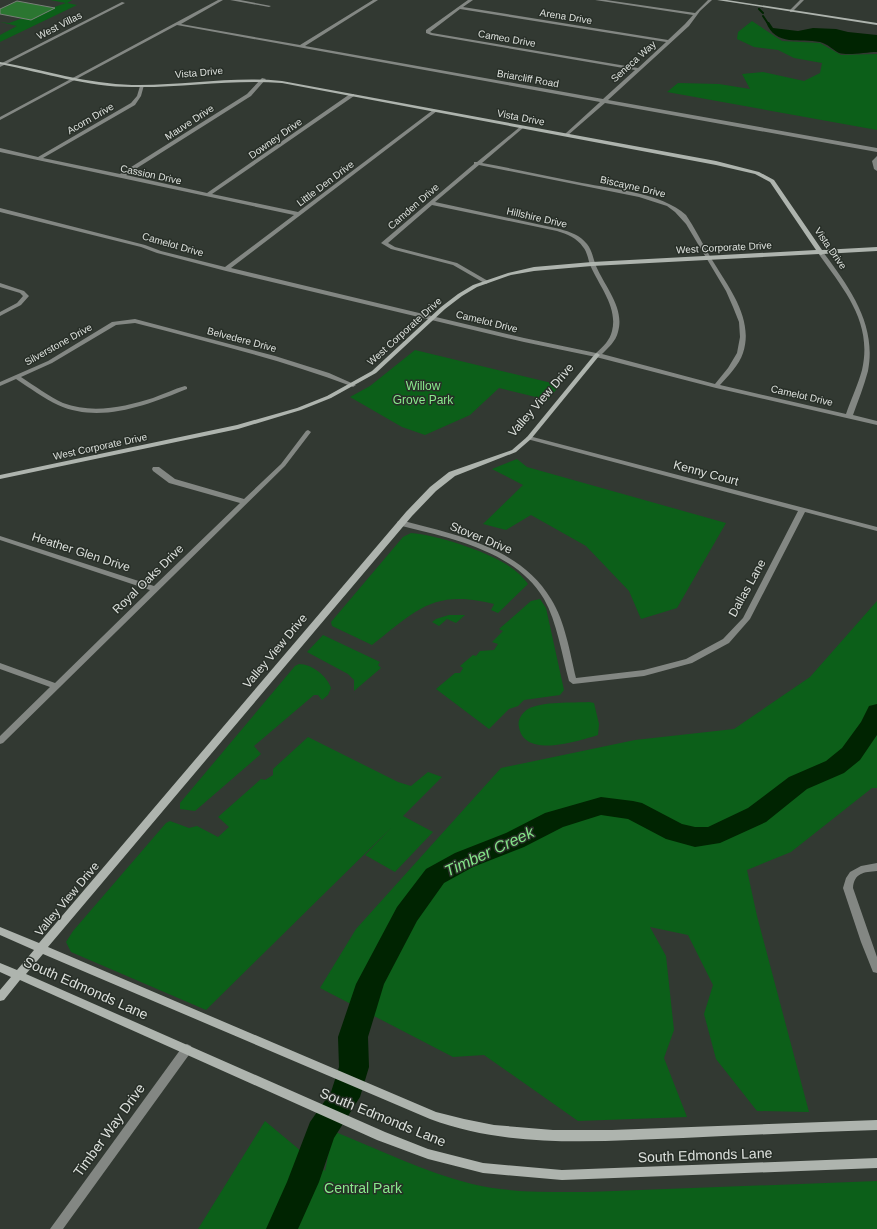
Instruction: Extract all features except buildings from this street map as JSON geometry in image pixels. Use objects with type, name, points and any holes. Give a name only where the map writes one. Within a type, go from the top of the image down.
[{"type":"street","points":[[0,119],[221,0]]},
{"type":"street","points":[[232,0],[269,6]]},
{"type":"street","points":[[300,47],[376,0]]},
{"type":"street","name":"Cameo Drive","points":[[471,0],[428,30],[428,32],[431,34],[638,69]]},
{"type":"street","points":[[597,0],[695,14]]},
{"type":"street","name":"Seneca Way","points":[[567,135],[687,25],[695,14],[710,0]]},
{"type":"street","points":[[719,0],[877,24]]},
{"type":"street","points":[[751,0],[877,19]]},
{"type":"street","points":[[791,11],[802,0]]},
{"type":"street","name":"West Villas","points":[[1,64],[123,3]]},
{"type":"street","name":"Arena Drive","points":[[460,8],[669,41]]},
{"type":"street","name":"Briarcliff Road","points":[[176,24],[877,150]]},
{"type":"street","name":"Vista Drive","points":[[1,64],[101,83],[142,86],[233,79],[264,79],[716,163],[757,173],[772,181],[780,190],[821,253],[845,284],[866,326],[868,340],[865,369],[849,416]]},
{"type":"street","name":"Mauve Drive","points":[[121,176],[249,95],[264,79]]},
{"type":"street","name":"Acorn Drive","points":[[39,158],[133,104],[139,96],[142,86]]},
{"type":"street","name":"Downey Drive","points":[[207,195],[352,95]]},
{"type":"street","name":"Little Den Drive","points":[[226,269],[435,111]]},
{"type":"street","name":"Camden Drive","points":[[486,282],[455,264],[393,248],[384,243],[476,163],[521,127]]},
{"type":"street","name":"Cassion Drive","points":[[0,150],[298,214]]},
{"type":"street","points":[[877,158],[875,160],[877,168]]},
{"type":"street","name":"Biscayne Drive","points":[[476,163],[663,201],[680,211],[686,218],[708,258],[738,306],[743,336],[737,360],[728,375],[716,386]]},
{"type":"street","name":"Hillshire Drive","points":[[431,203],[558,230],[574,235],[586,246],[592,264],[608,292],[616,320],[614,337],[597,356]]},
{"type":"street","name":"Camelot Drive","points":[[0,210],[143,246],[159,252],[226,269],[877,423]]},
{"type":"street","name":"West Corporate Drive","points":[[0,477],[266,420],[317,402],[353,385],[374,372],[443,308],[460,295],[486,282],[534,269],[592,264],[877,249]]},
{"type":"street","points":[[0,285],[22,292],[26,296],[20,304],[0,314]]},
{"type":"street","name":"Belvedere Drive","points":[[124,321],[134,321],[258,354],[311,369],[353,385]]},
{"type":"street","name":"Silverstone Drive","points":[[0,384],[78,346],[114,323],[124,321]]},
{"type":"street","name":"Valley View Drive","points":[[0,997],[401,523],[432,489],[452,474],[514,451],[529,438],[597,356]]},
{"type":"street","points":[[17,377],[60,404],[89,412],[153,400],[185,388]]},
{"type":"street","name":"Royal Oaks Drive","points":[[0,741],[283,465],[308,432]]},
{"type":"street","name":"Kenny Court","points":[[529,438],[877,529]]},
{"type":"street","points":[[156,470],[172,481],[246,502]]},
{"type":"street","name":"Dallas Lane","points":[[573,681],[644,674],[689,661],[726,641],[746,619],[802,509]]},
{"type":"street","name":"Stover Drive","points":[[401,523],[460,540],[496,554],[520,568],[537,584],[547,599],[562,634],[573,681]]},
{"type":"street","name":"Heather Glen Drive","points":[[0,538],[155,589]]},
{"type":"street","points":[[0,666],[55,686]]},
{"type":"street","points":[[877,867],[856,871],[851,875],[848,881],[848,888],[866,942],[877,969]]},
{"type":"street","name":"South Edmonds Lane","points":[[0,931],[434,1116],[465,1125],[510,1134],[588,1136],[877,1125]]},
{"type":"street","name":"South Edmonds Lane","points":[[0,967],[381,1136],[428,1154],[483,1168],[562,1175],[877,1163]]},
{"type":"street","name":"Timber Way Drive","points":[[56,1229],[187,1049]]},
{"type":"green space","points":[[50,0],[72,0],[67,3],[77,5],[0,42],[0,35],[17,26],[0,22],[9,23],[66,3]]},
{"type":"green space","points":[[752,21],[782,41],[820,43],[841,55],[877,54],[877,130],[667,92],[678,83],[719,84],[750,89],[742,74],[763,72],[804,81],[820,73],[822,63],[794,58],[778,50],[754,47],[737,39],[738,32]]},
{"type":"green space","name":"Willow Grove Park","points":[[415,350],[560,385],[548,400],[499,388],[470,415],[425,435],[402,427],[350,397],[370,386]]},
{"type":"green space","points":[[517,459],[527,467],[726,523],[677,608],[641,619],[629,591],[586,546],[531,515],[506,530],[483,524],[523,485],[492,469]]},
{"type":"green space","points":[[411,533],[436,537],[497,559],[521,575],[528,584],[498,613],[491,610],[494,604],[473,600],[456,599],[440,601],[427,606],[401,622],[372,645],[332,626],[331,622],[403,537]]},
{"type":"green space","points":[[540,599],[546,608],[564,690],[560,695],[524,700],[518,706],[509,709],[489,729],[436,689],[455,673],[460,673],[463,668],[460,666],[473,655],[476,656],[480,651],[494,650],[498,644],[492,642],[503,631],[499,629],[531,601]]},
{"type":"green space","points":[[877,601],[877,788],[872,788],[791,852],[747,870],[757,916],[809,1112],[757,1111],[716,1059],[704,1014],[713,985],[688,935],[650,927],[666,956],[674,1030],[664,1058],[687,1117],[578,1121],[484,1055],[453,1057],[320,988],[356,929],[501,768],[635,740],[734,729],[810,677]]},
{"type":"green space","points":[[449,615],[465,615],[456,623],[447,619],[439,626],[432,622],[436,619]]},
{"type":"green space","points":[[323,635],[380,662],[378,665],[381,668],[354,691],[354,680],[348,674],[307,652]]},
{"type":"green space","points":[[299,664],[314,668],[323,675],[331,688],[328,695],[322,700],[318,695],[314,695],[254,746],[261,754],[195,811],[180,809],[180,803],[295,666]]},
{"type":"green space","points":[[558,703],[594,703],[599,724],[598,735],[566,744],[553,745],[531,743],[523,737],[519,727],[519,719],[528,709],[534,706]]},
{"type":"green space","points":[[308,737],[398,782],[411,786],[428,772],[442,777],[403,816],[433,832],[395,872],[365,855],[391,828],[206,1010],[71,952],[66,942],[73,931],[166,823],[170,821],[189,828],[197,826],[218,837],[229,827],[218,817],[261,779],[265,780],[273,775],[273,769]]},
{"type":"green space","name":"Central Park","points":[[265,1121],[325,1171],[333,1131],[436,1173],[472,1184],[500,1189],[544,1192],[588,1192],[877,1181],[877,1229],[198,1229]]},
{"type":"shaded area","points":[[766,22],[769,22],[773,28],[798,31],[813,28],[836,29],[848,32],[877,35],[877,52],[843,54],[820,42],[789,40],[776,35],[770,30]]},
{"type":"waterway","points":[[759,9],[763,13]]},
{"type":"waterway","points":[[763,16],[767,22]]},
{"type":"waterway","name":"Timber Creek","points":[[282,1229],[303,1182],[321,1132],[345,1097],[354,1067],[353,1037],[370,984],[407,914],[435,876],[464,860],[515,840],[554,820],[601,806],[633,810],[675,832],[695,837],[711,836],[757,815],[798,783],[835,767],[851,754],[872,724],[877,712]]}]
